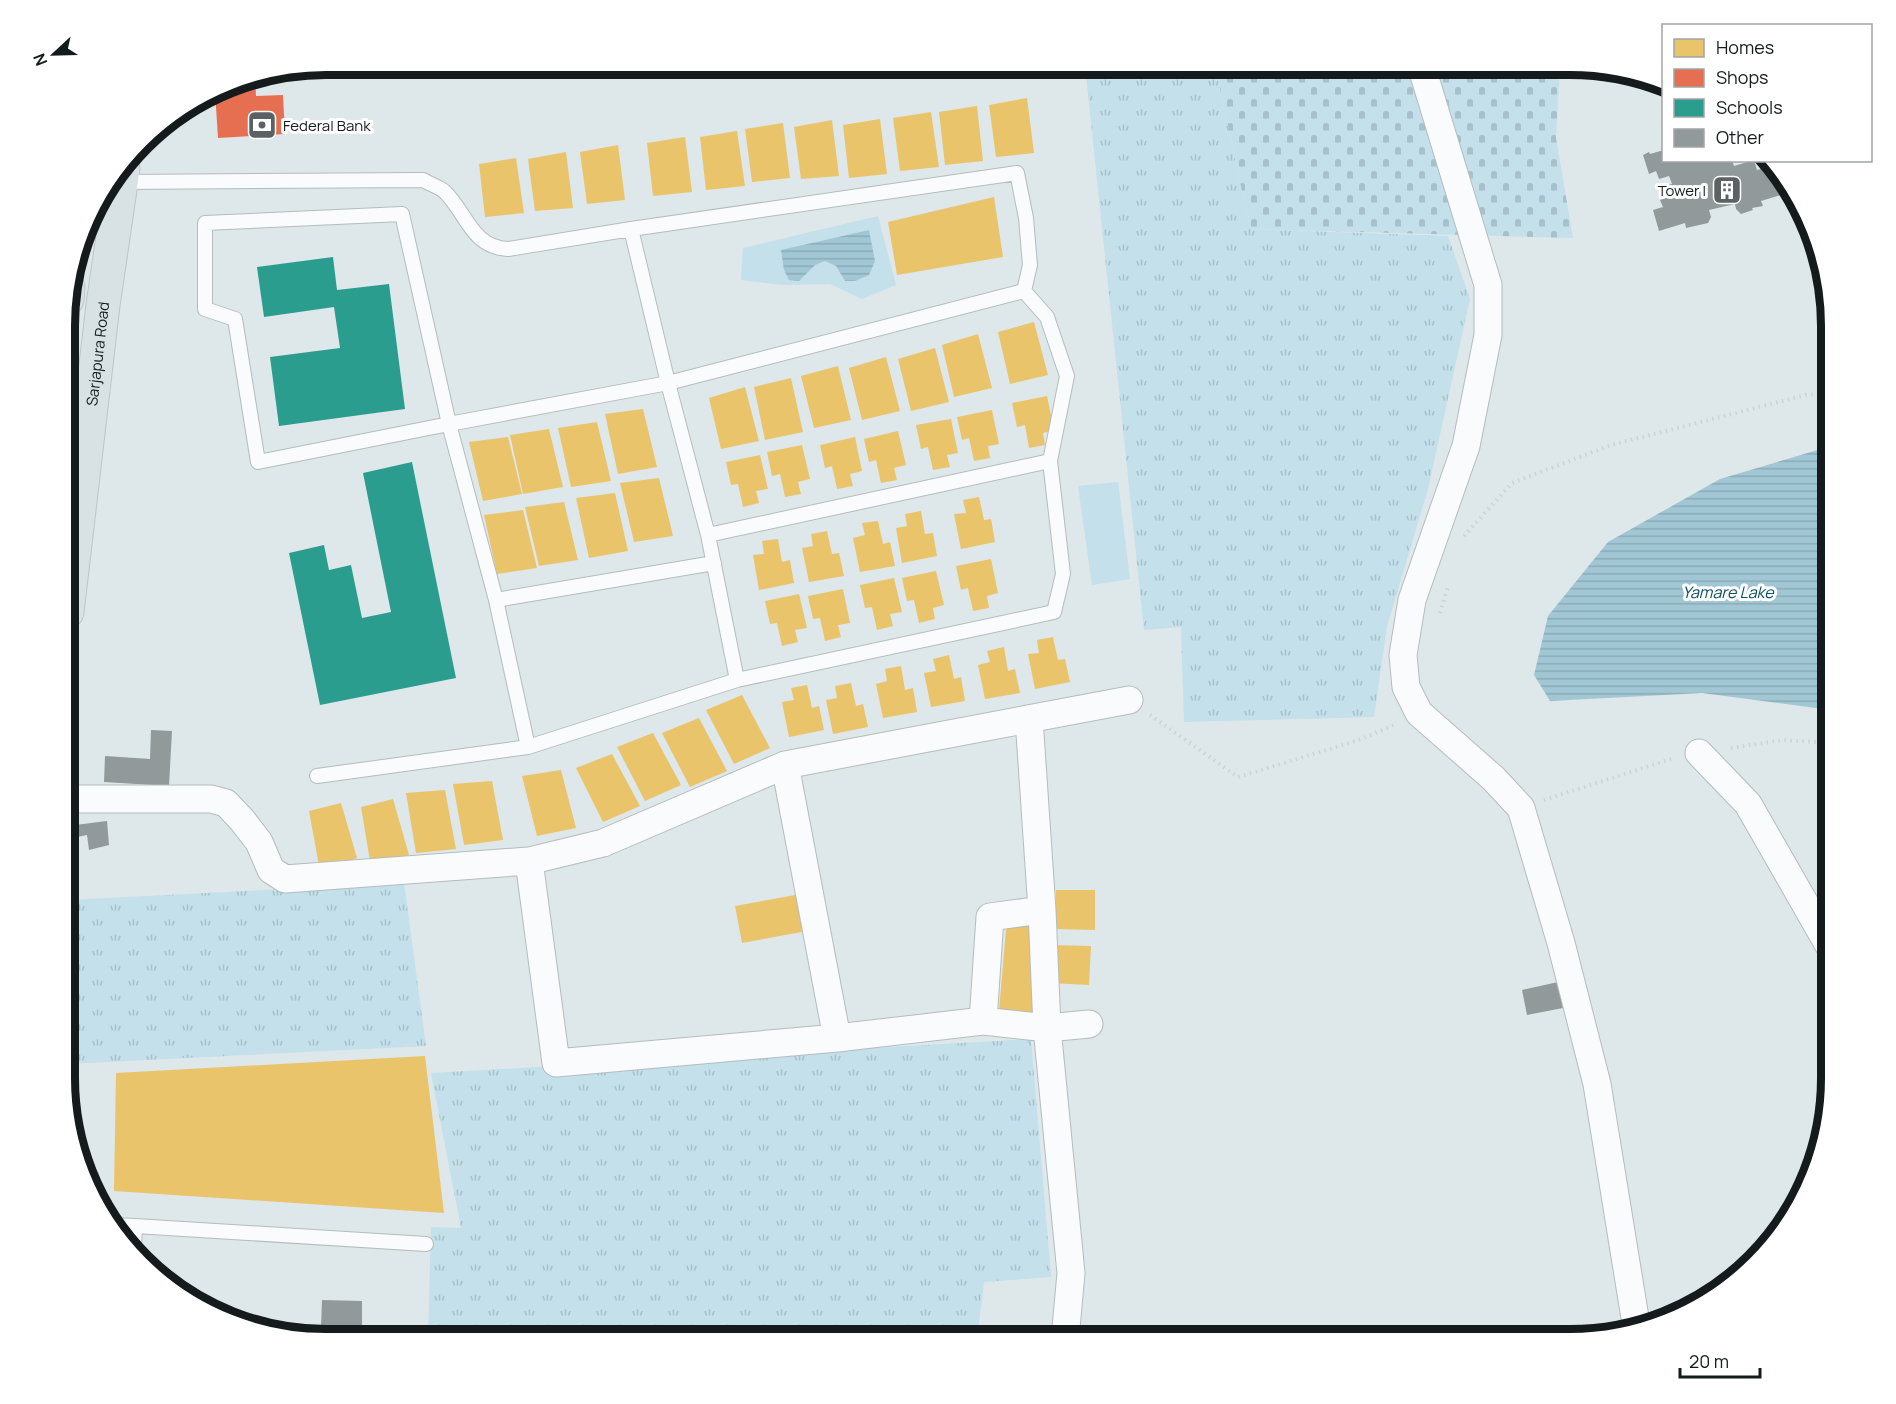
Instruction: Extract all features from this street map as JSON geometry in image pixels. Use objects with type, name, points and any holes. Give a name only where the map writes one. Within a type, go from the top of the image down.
[{"type":"main road","name":"Sarjapura Road","points":[[75,544],[103,305],[121,180]]},
{"type":"street","points":[[1424,75],[1488,285],[1488,335],[1466,446],[1412,600],[1403,655],[1406,687],[1419,714],[1493,778],[1521,808],[1561,943],[1597,1084],[1635,1320]]},
{"type":"street","points":[[75,799],[211,799],[226,802],[259,842],[271,870],[285,879],[529,861],[603,843],[785,765],[1129,700]]},
{"type":"street","points":[[1029,719],[1042,910],[1047,1028],[1071,1274],[1066,1329]]},
{"type":"street","points":[[1700,753],[1748,804],[1821,932]]},
{"type":"street","points":[[785,765],[837,1038]]},
{"type":"street","points":[[529,861],[556,1063],[837,1038],[983,1021],[1047,1028],[1089,1024]]},
{"type":"street","points":[[983,1021],[990,917],[1042,910]]},
{"type":"lane","points":[[125,176],[423,180],[443,190],[472,230],[486,243],[496,249],[508,249],[1017,173],[1026,218],[1030,265],[1024,291]]},
{"type":"lane","points":[[528,747],[496,600],[448,424],[402,214],[205,223],[205,309],[235,319],[258,462],[448,424],[668,383],[1024,291]]},
{"type":"lane","points":[[631,229],[708,535],[737,680]]},
{"type":"lane","points":[[317,776],[528,747],[737,680],[1054,612],[1064,574],[1050,461],[1066,376],[1047,317],[1024,291]]},
{"type":"lane","points":[[708,535],[1050,461]]},
{"type":"lane","points":[[496,600],[714,563]]},
{"type":"lane","points":[[122,1225],[426,1244]]},
{"type":"lane","points":[[134,1241],[135,1226]]},
{"type":"path","points":[[1461,547],[1464,536],[1512,483],[1611,446],[1806,395],[1821,393]]},
{"type":"path","points":[[1438,623],[1450,579]]},
{"type":"path","points":[[1129,700],[1238,777],[1359,740],[1419,714]]},
{"type":"green space","points":[[1086,75],[1217,75],[1250,229],[1448,236],[1470,299],[1428,489],[1387,626],[1374,717],[1184,722],[1181,627],[1144,630]]},
{"type":"green space","points":[[1217,75],[1559,75],[1556,138],[1573,238],[1250,229]]},
{"type":"green space","points":[[878,216],[896,285],[862,299],[830,284],[782,285],[741,280],[743,248]]},
{"type":"green space","points":[[1118,482],[1130,579],[1092,585],[1078,486]]},
{"type":"green space","points":[[404,883],[426,1046],[75,1064],[75,900]]},
{"type":"green space","points":[[1031,1039],[1051,1277],[984,1282],[978,1329],[428,1329],[431,1227],[461,1228],[431,1073]]},
{"type":"water","points":[[869,230],[875,261],[869,275],[855,281],[845,281],[836,266],[825,261],[815,265],[799,281],[789,280],[784,270],[781,250]]},
{"type":"water","name":"Yamare Lake","points":[[1821,449],[1821,709],[1702,693],[1550,701],[1534,675],[1548,616],[1608,542],[1720,479]]},
{"type":"building: Homes","points":[[1027,98],[1034,153],[996,157],[989,105]]},
{"type":"building: Homes","points":[[977,106],[983,161],[945,165],[939,112]]},
{"type":"building: Homes","points":[[931,112],[939,167],[900,171],[893,118]]},
{"type":"building: Homes","points":[[880,119],[887,174],[849,178],[843,125]]},
{"type":"building: Homes","points":[[832,120],[839,176],[801,179],[794,127]]},
{"type":"building: Homes","points":[[783,123],[790,178],[752,182],[745,129]]},
{"type":"building: Homes","points":[[737,131],[745,186],[706,190],[700,137]]},
{"type":"building: Homes","points":[[685,137],[692,192],[653,196],[647,143]]},
{"type":"building: Homes","points":[[618,145],[625,200],[587,204],[580,152]]},
{"type":"building: Homes","points":[[566,152],[573,208],[535,211],[528,159]]},
{"type":"building: Homes","points":[[516,158],[524,213],[485,217],[479,164]]},
{"type":"building: Homes","points":[[994,197],[1003,257],[897,275],[888,222]]},
{"type":"building: Homes","points":[[1034,322],[1048,375],[1010,384],[998,332]]},
{"type":"building: Homes","points":[[978,334],[992,388],[954,397],[942,345]]},
{"type":"building: Homes","points":[[935,348],[949,402],[911,411],[898,359]]},
{"type":"building: Homes","points":[[886,357],[900,411],[862,420],[849,368]]},
{"type":"building: Homes","points":[[838,366],[851,420],[814,428],[801,376]]},
{"type":"building: Homes","points":[[791,378],[803,432],[765,440],[754,387]]},
{"type":"building: Homes","points":[[745,387],[759,441],[721,449],[709,398]]},
{"type":"building: Homes","points":[[1047,396],[1054,430],[1043,433],[1045,445],[1029,448],[1025,425],[1017,427],[1012,403]]},
{"type":"building: Homes","points":[[643,409],[657,467],[618,474],[605,414]]},
{"type":"building: Homes","points":[[992,410],[999,444],[988,446],[990,458],[974,461],[969,438],[962,440],[957,417]]},
{"type":"building: Homes","points":[[951,419],[958,453],[947,455],[950,467],[933,470],[928,447],[921,449],[916,425]]},
{"type":"building: Homes","points":[[597,422],[611,481],[571,487],[558,428]]},
{"type":"building: Homes","points":[[549,429],[563,487],[523,494],[510,435]]},
{"type":"building: Homes","points":[[898,431],[906,465],[894,468],[897,480],[881,483],[876,460],[869,462],[864,439]]},
{"type":"building: Homes","points":[[508,437],[522,494],[483,501],[469,442]]},
{"type":"building: Homes","points":[[855,437],[862,471],[850,474],[853,486],[837,489],[832,466],[825,468],[820,445]]},
{"type":"building: Homes","points":[[802,445],[810,479],[798,482],[801,494],[785,497],[780,474],[772,476],[767,452]]},
{"type":"building: Homes","points":[[760,455],[768,489],[756,491],[759,503],[743,507],[738,484],[731,485],[726,462]]},
{"type":"building: Homes","points":[[659,478],[673,536],[634,542],[620,483]]},
{"type":"building: Homes","points":[[615,493],[628,551],[589,558],[576,498]]},
{"type":"building: Homes","points":[[979,497],[984,520],[991,519],[995,542],[961,549],[954,514],[966,513],[963,500]]},
{"type":"building: Homes","points":[[564,502],[578,560],[539,566],[525,507]]},
{"type":"building: Homes","points":[[523,510],[537,568],[497,574],[484,515]]},
{"type":"building: Homes","points":[[921,511],[925,534],[933,533],[937,556],[902,563],[896,528],[907,526],[905,514]]},
{"type":"building: Homes","points":[[878,521],[883,544],[890,542],[895,566],[860,572],[853,538],[865,535],[862,523]]},
{"type":"building: Homes","points":[[827,531],[832,554],[839,553],[844,576],[809,582],[802,548],[813,546],[811,534]]},
{"type":"building: Homes","points":[[778,539],[782,562],[790,560],[794,583],[759,590],[753,555],[764,554],[762,541]]},
{"type":"building: Homes","points":[[991,559],[998,593],[987,596],[989,608],[973,611],[968,588],[961,590],[956,566]]},
{"type":"building: Homes","points":[[936,571],[944,605],[933,608],[935,619],[919,623],[914,600],[907,601],[902,578]]},
{"type":"building: Homes","points":[[894,578],[902,612],[890,614],[893,626],[877,630],[872,607],[865,608],[860,585]]},
{"type":"building: Homes","points":[[843,589],[850,623],[838,625],[841,637],[825,641],[820,618],[813,619],[808,596]]},
{"type":"building: Homes","points":[[799,594],[807,628],[795,630],[798,642],[782,646],[777,623],[770,624],[765,601]]},
{"type":"building: Homes","points":[[1053,637],[1058,660],[1065,659],[1070,682],[1035,689],[1028,654],[1039,653],[1037,640]]},
{"type":"building: Homes","points":[[1004,647],[1008,671],[1015,669],[1020,693],[985,699],[978,665],[990,662],[987,651]]},
{"type":"building: Homes","points":[[949,655],[954,679],[961,677],[965,701],[931,707],[924,673],[936,671],[933,659]]},
{"type":"building: Homes","points":[[901,666],[905,690],[913,688],[917,712],[883,718],[876,684],[887,681],[885,669]]},
{"type":"building: Homes","points":[[851,683],[856,706],[863,704],[868,727],[833,734],[826,700],[837,698],[835,686]]},
{"type":"building: Homes","points":[[807,685],[812,708],[819,706],[824,730],[789,737],[782,702],[794,700],[791,688]]},
{"type":"building: Homes","points":[[742,695],[770,748],[734,764],[706,710]]},
{"type":"building: Homes","points":[[699,718],[727,771],[690,787],[662,733]]},
{"type":"building: Homes","points":[[653,733],[681,785],[645,801],[617,747]]},
{"type":"building: Homes","points":[[612,754],[640,806],[603,822],[576,768]]},
{"type":"building: Homes","points":[[561,770],[576,828],[537,836],[522,776]]},
{"type":"building: Homes","points":[[492,781],[503,840],[464,845],[453,784]]},
{"type":"building: Homes","points":[[445,790],[456,849],[416,853],[406,793]]},
{"type":"building: Homes","points":[[393,799],[409,855],[371,867],[361,807]]},
{"type":"building: Homes","points":[[341,803],[357,858],[320,871],[309,811]]},
{"type":"building: Homes","points":[[1056,890],[1095,890],[1095,930],[1056,929]]},
{"type":"building: Homes","points":[[801,894],[807,931],[742,943],[735,906]]},
{"type":"building: Homes","points":[[1007,918],[1041,921],[1033,1014],[999,1011]]},
{"type":"building: Homes","points":[[1050,945],[1091,946],[1089,985],[1049,983]]},
{"type":"building: Homes","points":[[425,1056],[444,1213],[114,1191],[116,1073]]},
{"type":"building: Shops","points":[[255,85],[256,96],[283,95],[285,134],[218,138],[216,101]]},
{"type":"building: Schools","points":[[333,257],[337,290],[389,284],[405,409],[279,426],[270,357],[340,348],[334,307],[264,317],[257,267]]},
{"type":"building: Schools","points":[[412,462],[456,678],[320,705],[289,553],[324,545],[329,570],[351,565],[362,618],[391,612],[363,473]]},
{"type":"building: Other","name":"Tower I","points":[[1662,151],[1662,162],[1733,162],[1734,166],[1755,162],[1757,170],[1765,168],[1784,194],[1761,201],[1763,206],[1752,208],[1753,210],[1741,214],[1735,204],[1709,210],[1711,217],[1708,223],[1686,228],[1685,223],[1659,231],[1653,210],[1663,207],[1660,200],[1671,196],[1667,185],[1672,184],[1669,176],[1659,179],[1656,171],[1649,174],[1643,155],[1649,152],[1650,154]]},
{"type":"building: Other","points":[[151,730],[172,731],[169,786],[104,782],[105,756],[150,759]]},
{"type":"building: Other","points":[[107,821],[109,845],[89,850],[87,835],[75,837],[75,825]]},
{"type":"building: Other","points":[[1558,982],[1563,1008],[1527,1015],[1522,990]]},
{"type":"building: Other","points":[[322,1300],[362,1301],[362,1328],[321,1327]]},
{"type":"place","name":"Federal Bank","points":[[262,125]]},
{"type":"place","name":"Tower I","points":[[1727,190]]}]
